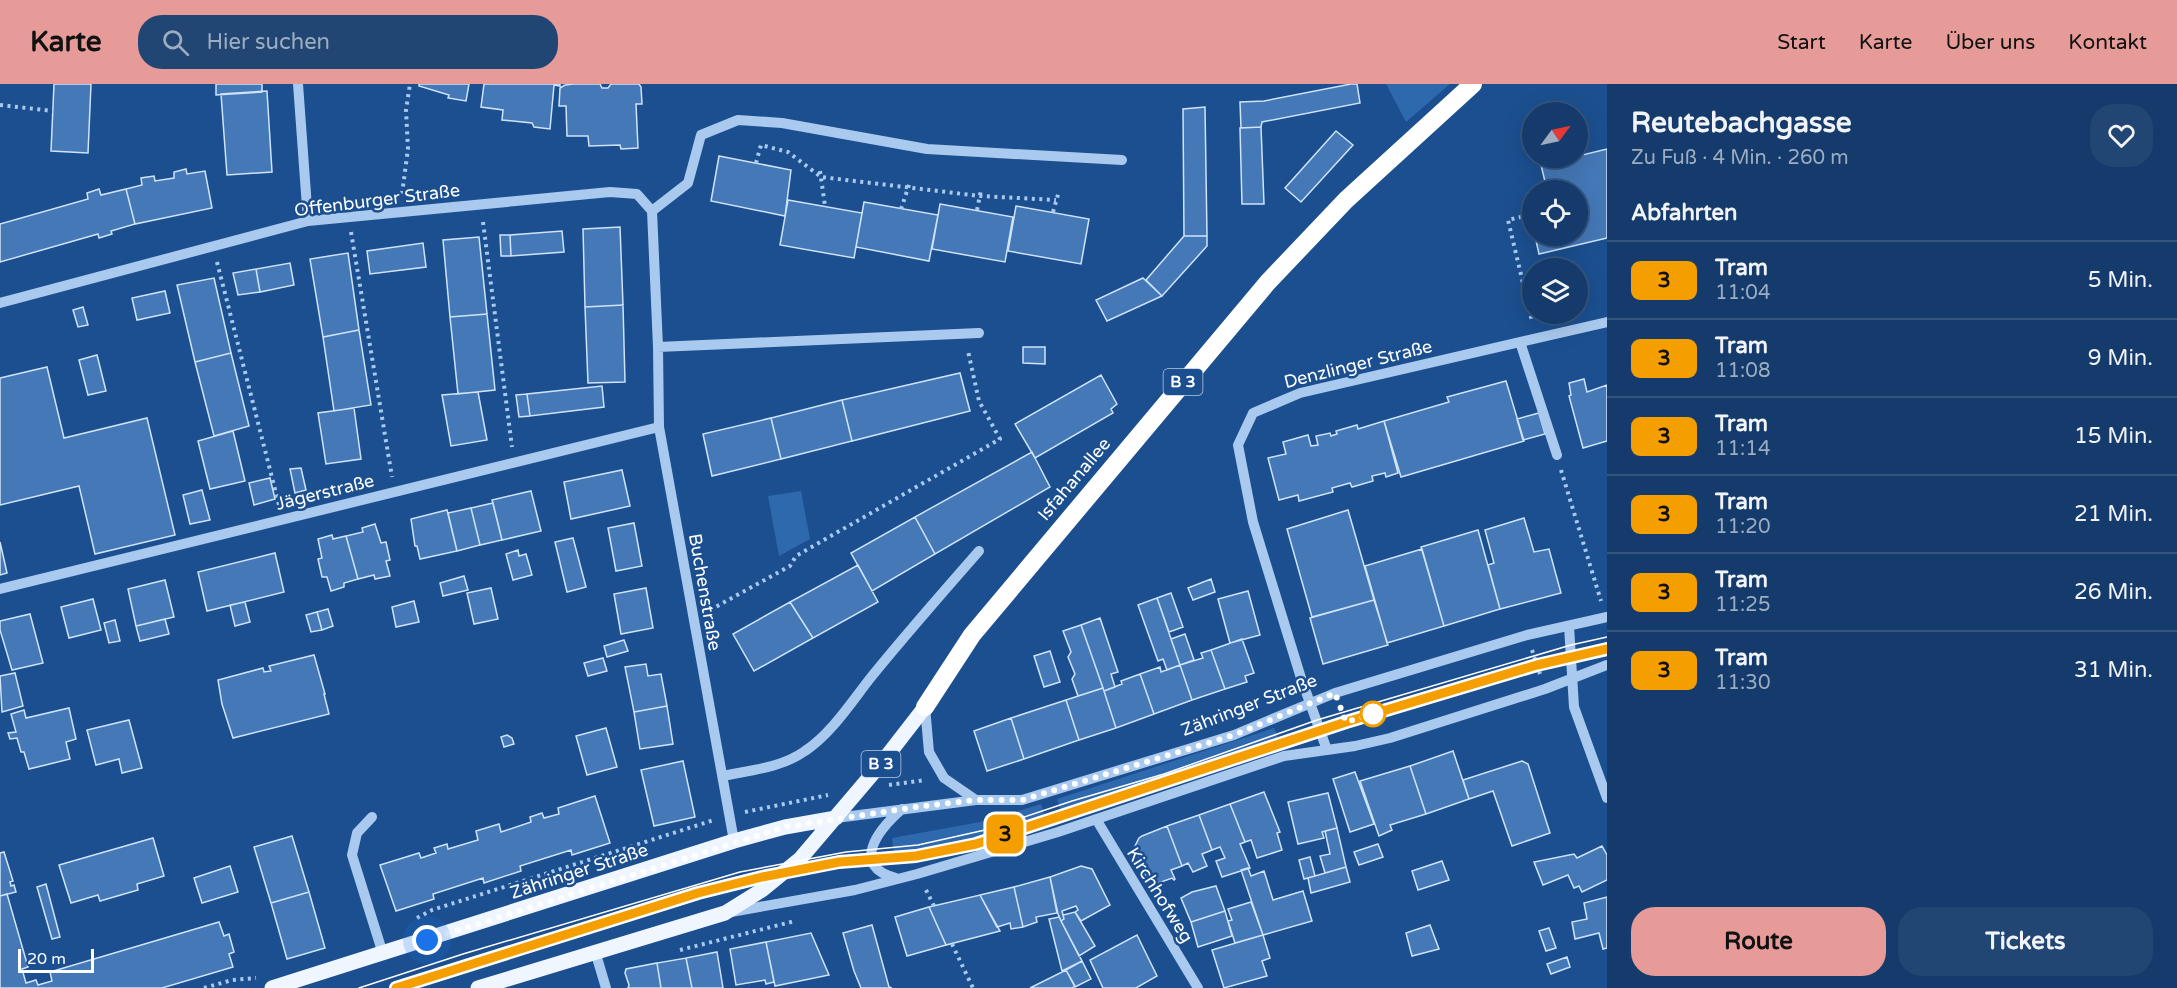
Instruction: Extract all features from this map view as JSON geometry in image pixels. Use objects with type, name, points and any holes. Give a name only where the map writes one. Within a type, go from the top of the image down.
[{"type":"highway","name":"Isfahanallee","points":[[925,707],[972,635],[1268,282],[1346,200],[1473,84]]},
{"type":"main road","name":"Isfahanallee","points":[[724,913],[762,890],[800,859],[925,707]]},
{"type":"main road","name":"Zähringer Straße","points":[[272,988],[734,841],[785,827],[836,818]]},
{"type":"main road","name":"B 3","points":[[478,988],[724,913]]},
{"type":"street","points":[[298,84],[308,221]]},
{"type":"street","points":[[652,211],[688,183],[701,135],[738,120],[782,123],[927,149],[1122,160]]},
{"type":"street","name":"Offenburger Straße","points":[[0,303],[308,221],[610,192],[637,194],[652,211]]},
{"type":"street","name":"Buchenstraße","points":[[652,211],[659,427],[734,841]]},
{"type":"street","name":"Denzlinger Straße","points":[[1327,750],[1301,678],[1253,522],[1238,445],[1253,413],[1300,393],[1607,322]]},
{"type":"street","points":[[658,347],[979,333]]},
{"type":"street","points":[[1520,342],[1557,455]]},
{"type":"street","name":"Jägerstraße","points":[[0,589],[659,427]]},
{"type":"street","points":[[723,776],[774,766],[789,761],[806,751],[834,723],[912,626],[980,551]]},
{"type":"street","name":"Zähringer Straße","points":[[836,818],[976,800],[1022,800],[1038,796],[1234,735],[1335,693],[1527,635],[1606,617]]},
{"type":"street","points":[[1569,626],[1574,707],[1607,798]]},
{"type":"street","points":[[724,913],[855,890],[1058,832],[1284,756],[1355,746],[1390,738],[1545,689],[1607,665]]},
{"type":"street","points":[[925,707],[929,752],[944,778],[976,800]]},
{"type":"street","points":[[897,878],[885,875],[878,870],[872,860],[871,850],[875,837],[902,809]]},
{"type":"street","points":[[372,817],[357,833],[352,855],[383,954]]},
{"type":"street","name":"Kirchhofweg","points":[[1096,819],[1198,988]]},
{"type":"street","points":[[595,951],[606,988]]},
{"type":"path","points":[[400,212],[408,148],[406,110],[410,84]]},
{"type":"path","points":[[0,105],[53,111]]},
{"type":"path","points":[[756,163],[761,145],[788,152],[821,177],[909,184],[980,196],[1056,200]]},
{"type":"path","points":[[820,171],[825,206]]},
{"type":"path","points":[[901,209],[909,184]]},
{"type":"path","points":[[977,210],[981,190]]},
{"type":"path","points":[[1053,212],[1059,191]]},
{"type":"path","points":[[481,204],[514,463]]},
{"type":"path","points":[[349,217],[394,492]]},
{"type":"path","points":[[1522,217],[1508,220],[1536,338]]},
{"type":"path","points":[[213,247],[283,520]]},
{"type":"path","points":[[693,620],[790,566],[796,556],[1000,439],[979,401],[965,334]]},
{"type":"path","points":[[1557,455],[1606,617]]},
{"type":"path","points":[[1527,635],[1545,689]]},
{"type":"path","points":[[1335,693],[1355,746]]},
{"type":"path","points":[[952,944],[973,988]]},
{"type":"shaded area","points":[[1386,84],[1450,84],[1406,122]]},
{"type":"shaded area","points":[[801,491],[810,539],[779,556],[768,496]]},
{"type":"shaded area","points":[[1274,728],[1282,746],[1271,750],[1272,753],[1064,821],[1057,799]]},
{"type":"shaded area","points":[[1041,804],[1048,827],[986,845],[895,863],[892,838],[980,822]]},
{"type":"building","points":[[54,84],[91,84],[88,153],[51,151]]},
{"type":"building","points":[[216,84],[262,84],[262,92],[216,95]]},
{"type":"building","points":[[419,84],[469,84],[466,101],[448,98],[449,95],[419,86]]},
{"type":"building","points":[[484,84],[560,84],[560,86],[554,85],[550,129],[534,127],[532,123],[502,120],[503,110],[481,107]]},
{"type":"building","points":[[574,84],[600,84],[602,88],[608,88],[611,84],[639,84],[642,104],[636,104],[638,148],[621,149],[620,145],[589,146],[588,136],[567,136],[566,106],[559,106],[560,88]]},
{"type":"building","points":[[1357,84],[1360,103],[1262,122],[1261,127],[1241,128],[1240,102],[1264,101]]},
{"type":"building","points":[[267,91],[272,172],[227,175],[221,94]]},
{"type":"building","points":[[1205,107],[1207,236],[1184,236],[1183,109]]},
{"type":"building","points":[[1261,127],[1264,204],[1242,204],[1240,128]]},
{"type":"building","points":[[1336,131],[1353,145],[1301,202],[1285,188]]},
{"type":"building","points":[[1607,149],[1607,238],[1588,242],[1588,180],[1545,180],[1542,168],[1588,168],[1588,154]]},
{"type":"building","points":[[719,156],[791,170],[785,216],[711,201]]},
{"type":"building","points":[[186,169],[187,174],[205,171],[212,208],[135,224],[126,189],[142,185],[141,178],[154,176],[155,181],[174,178],[174,172]]},
{"type":"building","points":[[99,189],[101,195],[126,189],[135,224],[111,231],[112,234],[99,238],[98,234],[0,262],[0,224],[88,199],[87,193]]},
{"type":"building","points":[[788,200],[862,213],[854,258],[780,245]]},
{"type":"building","points":[[864,202],[938,215],[929,261],[856,247]]},
{"type":"building","points":[[940,204],[1013,217],[1005,262],[932,249]]},
{"type":"building","points":[[1016,206],[1089,219],[1081,264],[1008,251]]},
{"type":"building","points":[[620,227],[623,305],[585,307],[583,229]]},
{"type":"building","points":[[562,231],[564,252],[511,256],[510,235]]},
{"type":"building","points":[[500,235],[510,235],[511,256],[501,256]]},
{"type":"building","points":[[1184,236],[1207,236],[1207,246],[1162,296],[1146,280]]},
{"type":"building","points":[[479,237],[487,314],[450,317],[443,240]]},
{"type":"building","points":[[423,243],[426,267],[370,274],[367,251]]},
{"type":"building","points":[[1537,246],[1573,246],[1539,254]]},
{"type":"building","points":[[348,253],[359,330],[323,337],[310,259]]},
{"type":"building","points":[[290,263],[294,285],[260,292],[256,269]]},
{"type":"building","points":[[256,269],[260,292],[238,295],[233,273]]},
{"type":"building","points":[[214,278],[231,353],[195,362],[177,285]]},
{"type":"building","points":[[1143,278],[1162,296],[1107,321],[1096,300]]},
{"type":"building","points":[[165,291],[170,313],[137,320],[132,298]]},
{"type":"building","points":[[623,305],[625,382],[588,383],[585,307]]},
{"type":"building","points":[[83,307],[88,325],[78,327],[73,310]]},
{"type":"building","points":[[487,314],[495,390],[458,394],[450,317]]},
{"type":"building","points":[[359,330],[371,405],[334,411],[323,337]]},
{"type":"building","points":[[1023,347],[1045,347],[1045,364],[1023,363]]},
{"type":"building","points":[[231,353],[249,426],[214,436],[195,362]]},
{"type":"building","points":[[97,355],[106,391],[88,395],[79,360]]},
{"type":"building","points":[[47,367],[64,438],[147,418],[175,535],[95,554],[79,486],[0,505],[0,378]]},
{"type":"building","points":[[960,373],[970,411],[852,441],[842,400]]},
{"type":"building","points":[[1101,375],[1117,404],[1111,409],[1113,413],[1035,458],[1015,424]]},
{"type":"building","points":[[1584,379],[1587,392],[1607,385],[1607,441],[1583,448],[1569,396],[1571,395],[1569,383]]},
{"type":"building","points":[[1506,381],[1524,441],[1401,477],[1384,421],[1449,402],[1447,397]]},
{"type":"building","points":[[602,386],[604,407],[530,416],[527,394]]},
{"type":"building","points":[[478,392],[487,440],[451,446],[442,395]]},
{"type":"building","points":[[527,394],[530,416],[519,417],[516,395]]},
{"type":"building","points":[[842,400],[852,441],[781,459],[771,418]]},
{"type":"building","points":[[354,408],[361,459],[326,464],[318,413]]},
{"type":"building","points":[[1539,413],[1545,434],[1523,440],[1517,419]]},
{"type":"building","points":[[771,418],[781,459],[712,476],[703,434]]},
{"type":"building","points":[[1384,421],[1398,473],[1386,477],[1385,473],[1372,476],[1373,481],[1352,487],[1350,483],[1332,488],[1333,492],[1299,501],[1298,495],[1279,500],[1268,458],[1286,454],[1283,442],[1308,435],[1311,446],[1318,445],[1316,436],[1330,433],[1331,436],[1337,434],[1336,431],[1357,425],[1358,429]]},
{"type":"building","points":[[233,431],[245,481],[210,489],[198,441]]},
{"type":"building","points":[[1032,452],[1050,487],[935,554],[915,517]]},
{"type":"building","points":[[301,468],[306,490],[295,493],[290,469]]},
{"type":"building","points":[[622,470],[630,506],[571,519],[564,482]]},
{"type":"building","points":[[270,478],[275,499],[254,505],[249,483]]},
{"type":"building","points":[[202,490],[210,520],[190,524],[183,495]]},
{"type":"building","points":[[531,491],[541,531],[502,540],[492,500]]},
{"type":"building","points":[[493,503],[502,540],[480,545],[471,508]]},
{"type":"building","points":[[471,508],[480,545],[457,551],[448,513]]},
{"type":"building","points":[[447,510],[457,551],[420,559],[417,546],[415,546],[411,519]]},
{"type":"building","points":[[1348,510],[1374,600],[1312,617],[1287,529]]},
{"type":"building","points":[[915,517],[935,554],[872,591],[851,553]]},
{"type":"building","points":[[1524,518],[1534,552],[1549,549],[1561,593],[1500,609],[1488,565],[1494,563],[1485,530]]},
{"type":"building","points":[[634,523],[642,566],[616,571],[608,528]]},
{"type":"building","points":[[375,524],[381,543],[386,542],[390,560],[386,561],[390,576],[375,579],[374,575],[358,579],[346,536],[363,532],[362,528]]},
{"type":"building","points":[[1478,530],[1500,609],[1444,626],[1421,547]]},
{"type":"building","points":[[332,535],[333,539],[346,536],[358,579],[344,583],[344,587],[331,591],[327,577],[322,577],[318,559],[322,558],[318,539]]},
{"type":"building","points":[[573,538],[586,587],[567,592],[555,542]]},
{"type":"building","points":[[0,542],[7,573],[0,575]]},
{"type":"building","points":[[1422,549],[1444,626],[1387,643],[1365,566]]},
{"type":"building","points":[[518,550],[519,556],[526,554],[532,575],[513,580],[506,554]]},
{"type":"building","points":[[275,553],[284,592],[207,611],[198,572]]},
{"type":"building","points":[[858,565],[878,602],[813,638],[790,602]]},
{"type":"building","points":[[464,576],[468,590],[443,596],[440,583]]},
{"type":"building","points":[[1211,579],[1215,592],[1193,600],[1188,588]]},
{"type":"building","points":[[165,580],[174,617],[136,626],[128,589]]},
{"type":"building","points":[[491,588],[498,619],[474,624],[467,593]]},
{"type":"building","points":[[646,588],[653,628],[621,634],[614,594]]},
{"type":"building","points":[[1248,591],[1260,635],[1230,643],[1218,599]]},
{"type":"building","points":[[1171,593],[1183,627],[1169,632],[1157,598]]},
{"type":"building","points":[[1157,598],[1180,665],[1167,670],[1163,659],[1158,661],[1138,605]]},
{"type":"building","points":[[93,599],[101,630],[69,638],[61,607]]},
{"type":"building","points":[[1374,600],[1388,645],[1323,664],[1310,618]]},
{"type":"building","points":[[414,601],[419,622],[396,627],[392,607]]},
{"type":"building","points":[[245,602],[250,622],[235,626],[230,605]]},
{"type":"building","points":[[790,602],[813,638],[754,671],[733,634]]},
{"type":"building","points":[[328,609],[333,626],[322,630],[317,612]]},
{"type":"building","points":[[317,612],[322,630],[311,632],[306,615]]},
{"type":"building","points":[[30,614],[43,663],[12,670],[0,630],[0,621]]},
{"type":"building","points":[[1100,618],[1118,672],[1111,674],[1115,687],[1104,691],[1081,625]]},
{"type":"building","points":[[165,619],[169,634],[140,641],[136,626]]},
{"type":"building","points":[[115,620],[120,641],[109,643],[104,623]]},
{"type":"building","points":[[1081,625],[1103,688],[1078,696],[1072,679],[1075,674],[1068,657],[1071,652],[1063,631]]},
{"type":"building","points":[[1185,634],[1194,660],[1180,665],[1171,639]]},
{"type":"building","points":[[1242,639],[1254,673],[1245,676],[1247,682],[1225,689],[1211,650]]},
{"type":"building","points":[[624,640],[628,651],[607,657],[604,646]]},
{"type":"building","points":[[1211,650],[1225,689],[1192,700],[1180,665],[1203,658],[1201,653]]},
{"type":"building","points":[[1050,651],[1060,682],[1044,687],[1034,656]]},
{"type":"building","points":[[314,655],[329,714],[233,738],[222,704],[218,680],[263,668],[264,672],[271,671],[269,666]]},
{"type":"building","points":[[603,658],[607,671],[588,676],[584,663]]},
{"type":"building","points":[[646,664],[648,676],[661,674],[667,706],[634,712],[625,667]]},
{"type":"building","points":[[1180,665],[1192,700],[1154,714],[1140,674],[1160,667],[1161,672]]},
{"type":"building","points":[[15,673],[23,706],[2,712],[0,676]]},
{"type":"building","points":[[1140,674],[1154,714],[1116,728],[1104,691]]},
{"type":"building","points":[[1103,688],[1116,728],[1079,740],[1066,700]]},
{"type":"building","points":[[1066,700],[1079,740],[1024,759],[1011,718]]},
{"type":"building","points":[[667,706],[673,744],[640,749],[634,712]]},
{"type":"building","points":[[69,708],[76,739],[66,742],[70,759],[29,769],[17,738],[10,739],[8,733],[16,732],[11,714],[24,710],[26,718]]},
{"type":"building","points":[[1011,718],[1024,759],[987,771],[974,731]]},
{"type":"building","points":[[129,720],[142,768],[122,773],[119,759],[96,765],[87,730]]},
{"type":"building","points":[[606,728],[617,767],[587,775],[576,736]]},
{"type":"building","points":[[507,735],[512,738],[514,744],[504,747],[501,737]]},
{"type":"building","points":[[1453,751],[1469,799],[1426,814],[1410,766]]},
{"type":"building","points":[[683,761],[695,817],[654,826],[641,770]]},
{"type":"building","points":[[1522,761],[1528,764],[1550,833],[1512,846],[1493,791],[1469,799],[1463,780]]},
{"type":"building","points":[[1410,766],[1426,814],[1390,825],[1392,830],[1379,836],[1360,781]]},
{"type":"building","points":[[1355,772],[1374,824],[1350,832],[1333,779]]},
{"type":"building","points":[[1264,792],[1280,832],[1277,833],[1282,850],[1257,858],[1251,840],[1245,842],[1230,804]]},
{"type":"building","points":[[1328,793],[1337,828],[1322,832],[1324,838],[1298,844],[1288,802]]},
{"type":"building","points":[[595,796],[610,843],[572,855],[571,850],[520,866],[521,871],[484,883],[483,878],[433,894],[434,899],[396,911],[380,865],[419,853],[421,858],[436,853],[434,848],[447,844],[448,849],[478,840],[476,831],[499,824],[501,832],[531,822],[530,817],[542,813],[544,818],[559,814],[558,808]]},
{"type":"building","points":[[1230,804],[1245,842],[1240,844],[1250,868],[1222,877],[1216,861],[1225,858],[1220,847],[1212,850],[1199,815]]},
{"type":"building","points":[[1199,815],[1212,850],[1202,854],[1207,866],[1193,872],[1188,863],[1182,866],[1167,826]]},
{"type":"building","points":[[1167,826],[1182,866],[1171,870],[1174,880],[1172,878],[1150,886],[1150,889],[1135,846],[1142,836]]},
{"type":"building","points":[[1337,828],[1346,867],[1325,873],[1320,856],[1330,854],[1325,831]]},
{"type":"building","points":[[292,836],[309,892],[271,903],[254,847]]},
{"type":"building","points":[[153,838],[164,876],[137,884],[138,890],[100,901],[98,895],[71,903],[59,865]]},
{"type":"building","points":[[1378,844],[1383,857],[1359,865],[1354,852]]},
{"type":"building","points":[[1602,846],[1607,855],[1607,880],[1582,892],[1579,886],[1574,888],[1568,875],[1543,885],[1534,862],[1574,854],[1577,858]]},
{"type":"building","points":[[4,852],[13,881],[10,882],[11,886],[14,885],[16,892],[0,896],[0,853]]},
{"type":"building","points":[[1310,857],[1315,876],[1304,879],[1299,860]]},
{"type":"building","points":[[1442,861],[1449,880],[1418,890],[1412,871]]},
{"type":"building","points":[[230,866],[238,892],[202,903],[194,878]]},
{"type":"building","points":[[1081,866],[1092,869],[1110,905],[1081,921],[1075,912],[1078,910],[1076,906],[1062,911],[1064,919],[1061,921],[1050,877]]},
{"type":"building","points":[[1346,867],[1350,882],[1311,893],[1308,878]]},
{"type":"building","points":[[1248,868],[1251,876],[1264,871],[1273,900],[1303,891],[1312,921],[1263,935],[1241,870]]},
{"type":"building","points":[[1050,877],[1057,913],[1036,917],[1037,922],[1023,927],[1014,887]]},
{"type":"building","points":[[46,884],[60,937],[52,939],[37,887]]},
{"type":"building","points":[[1216,886],[1225,911],[1191,922],[1181,898],[1192,892]]},
{"type":"building","points":[[1014,887],[1023,927],[1011,929],[1010,923],[997,927],[980,895]]},
{"type":"building","points":[[309,892],[325,948],[287,959],[271,903]]},
{"type":"building","points":[[7,894],[28,967],[22,969],[26,983],[36,980],[38,985],[52,981],[50,972],[219,922],[224,936],[229,934],[234,952],[229,954],[233,967],[162,988],[0,988],[0,896]]},
{"type":"building","points":[[980,895],[1000,931],[946,945],[929,907]]},
{"type":"building","points":[[1607,897],[1607,948],[1603,949],[1599,933],[1575,939],[1572,922],[1587,919],[1584,903]]},
{"type":"building","points":[[1251,902],[1263,935],[1235,943],[1228,921],[1232,920],[1228,909]]},
{"type":"building","points":[[929,907],[946,945],[907,956],[895,917]]},
{"type":"building","points":[[1225,911],[1232,936],[1198,947],[1191,922]]},
{"type":"building","points":[[1075,912],[1095,946],[1079,956],[1061,921],[1064,919],[1063,915]]},
{"type":"building","points":[[1059,917],[1082,961],[1062,971],[1049,919]]},
{"type":"building","points":[[872,925],[889,987],[892,988],[861,988],[854,971],[843,933]]},
{"type":"building","points":[[1430,925],[1439,949],[1412,956],[1406,933]]},
{"type":"building","points":[[1549,928],[1556,948],[1546,951],[1539,931]]},
{"type":"building","points":[[811,933],[829,975],[775,986],[766,942]]},
{"type":"building","points":[[1137,935],[1157,976],[1136,988],[1103,988],[1090,960]]},
{"type":"building","points":[[1263,935],[1270,958],[1262,961],[1267,976],[1224,988],[1212,950]]},
{"type":"building","points":[[766,942],[774,982],[766,984],[765,980],[736,985],[730,949]]},
{"type":"building","points":[[717,952],[723,988],[692,988],[686,958]]},
{"type":"building","points":[[1567,957],[1570,967],[1551,974],[1547,964]]},
{"type":"building","points":[[686,958],[692,988],[661,988],[657,963]]},
{"type":"building","points":[[1082,961],[1091,979],[1075,987],[1066,970]]},
{"type":"building","points":[[657,963],[661,988],[628,988],[626,969]]},
{"type":"building","points":[[1066,970],[1075,986],[1072,988],[1030,988]]},
{"type":"tram line","points":[[359,988],[463,954],[740,872],[846,852],[918,845],[985,830],[1164,774],[1317,720],[1571,645],[1607,637]]},
{"type":"tram line","points":[[396,988],[697,893],[762,877],[839,863],[916,856],[976,844],[1346,722],[1537,665],[1607,649]]},
{"type":"tram line","name":"3","points":[[396,988],[698,893],[786,871],[839,862],[916,856],[976,844],[1346,722],[1537,665],[1607,649]]},
{"type":"route","points":[[427,940],[734,841],[785,827],[872,812],[976,800],[1022,800],[1234,735],[1335,693],[1346,722],[1373,714]]}]
